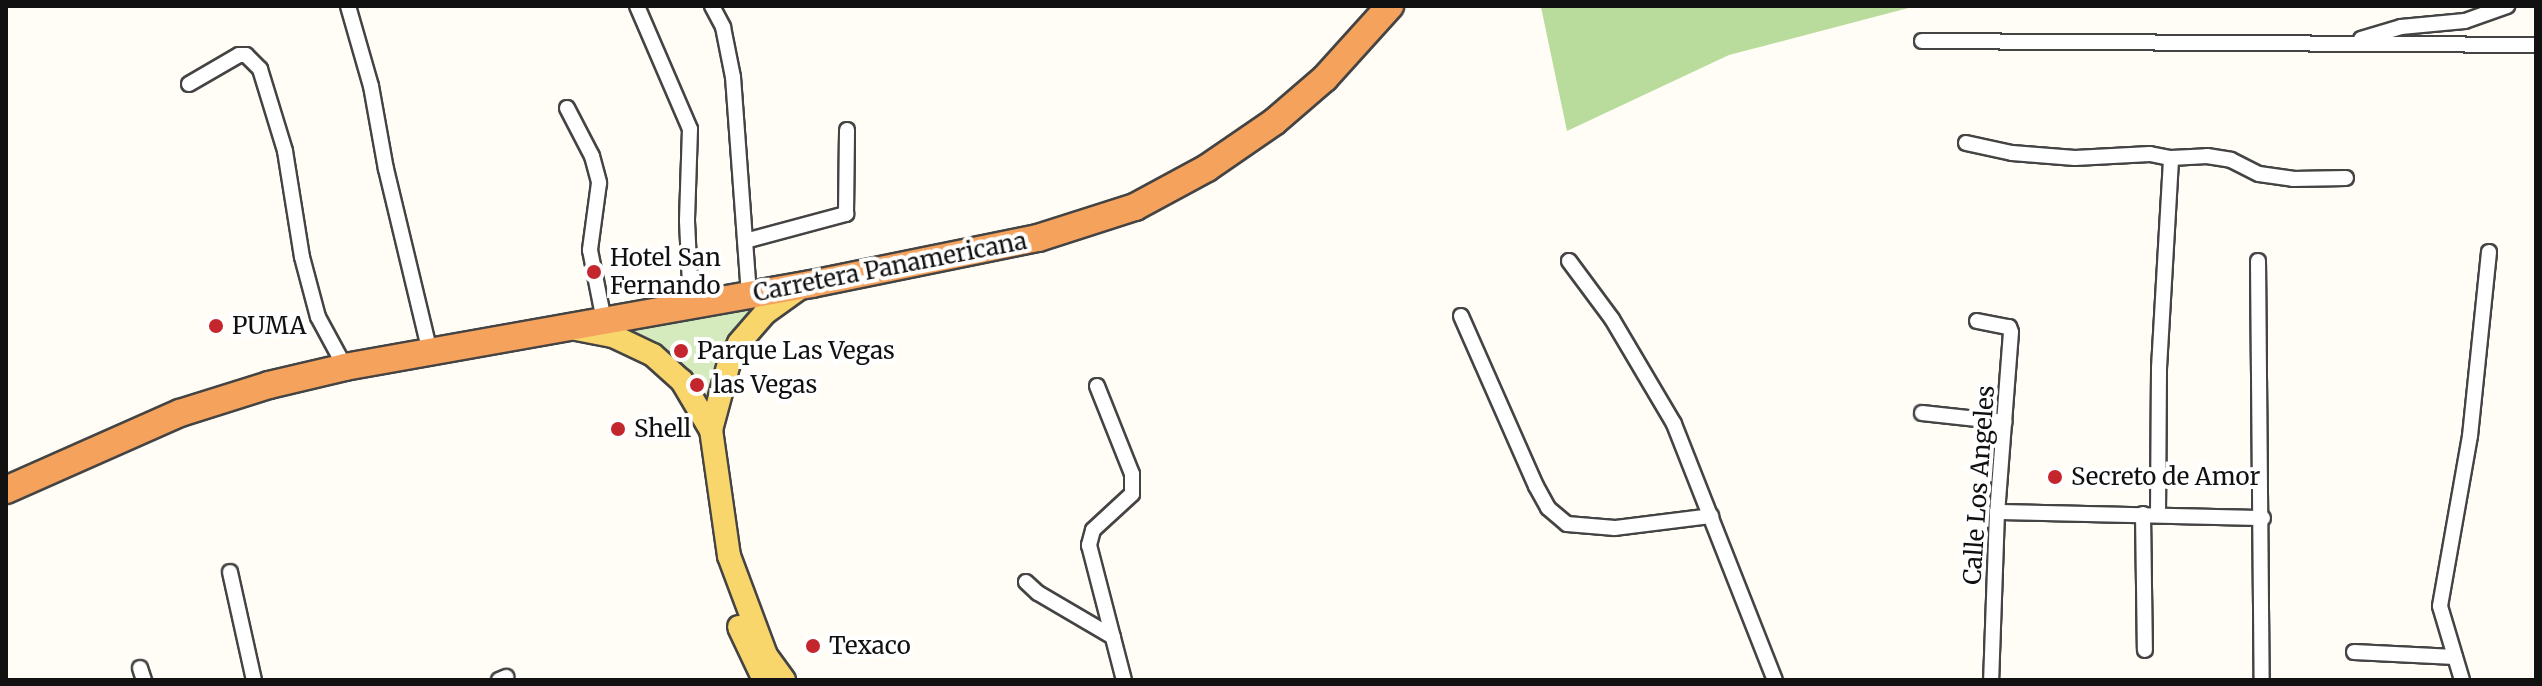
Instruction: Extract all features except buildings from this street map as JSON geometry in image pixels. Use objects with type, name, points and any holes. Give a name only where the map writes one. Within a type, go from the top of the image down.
[{"type":"highway","name":"Carretera Panamericana","points":[[6,490],[180,413],[269,385],[345,367],[805,285],[1038,238],[1135,207],[1207,168],[1274,122],[1325,78],[1390,6]]},
{"type":"main road","points":[[784,680],[766,655],[729,556],[711,430],[726,371],[739,343],[765,313],[805,285]]},
{"type":"main road","points":[[567,328],[613,336],[653,355],[682,381],[711,430]]},
{"type":"main road","points":[[729,556],[727,580],[736,618],[751,658],[764,680]]},
{"type":"street","points":[[348,6],[371,86],[386,169],[430,352]]},
{"type":"street","points":[[637,6],[690,129],[692,150],[687,221],[691,305]]},
{"type":"street","points":[[712,6],[723,27],[733,77],[749,295]]},
{"type":"street","points":[[2347,43],[2401,27],[2465,21],[2507,6]]},
{"type":"street","points":[[1922,41],[2536,45]]},
{"type":"street","points":[[189,84],[239,55],[246,55],[260,69],[285,151],[302,257],[318,317],[345,367]]},
{"type":"street","points":[[567,108],[592,156],[599,183],[590,250],[604,321]]},
{"type":"street","points":[[745,241],[846,214],[847,130]]},
{"type":"street","points":[[1966,143],[2012,153],[2075,158],[2150,154],[2171,158],[2207,156],[2231,160],[2259,174],[2293,179],[2346,178]]},
{"type":"street","points":[[2145,650],[2171,158]]},
{"type":"street","points":[[2462,680],[2440,606],[2446,558],[2470,436],[2489,252]]},
{"type":"street","points":[[1569,261],[1612,319],[1674,424],[1775,680]]},
{"type":"street","points":[[2258,261],[2263,518],[2262,680]]},
{"type":"street","points":[[1461,316],[1536,486],[1548,508],[1567,524],[1615,528],[1711,516]]},
{"type":"street","name":"Calle Los Angeles","points":[[1977,321],[2011,330],[1997,512],[1991,680]]},
{"type":"street","points":[[1097,386],[1132,474],[1132,494],[1093,530],[1089,545],[1124,680]]},
{"type":"street","points":[[1922,413],[2005,422]]},
{"type":"street","points":[[1997,512],[2263,518]]},
{"type":"street","points":[[230,572],[254,680]]},
{"type":"street","points":[[1026,582],[1038,593],[1113,637]]},
{"type":"street","points":[[2354,652],[2455,657]]},
{"type":"green space","points":[[1916,6],[1729,55],[1567,131],[1541,7]]},
{"type":"green space","name":"las Vegas","points":[[765,300],[711,424],[685,379],[611,332]]},
{"type":"place","name":"Hotel San Fernando","points":[[594,272]]},
{"type":"place","name":"PUMA","points":[[216,326]]},
{"type":"place","name":"Parque Las Vegas","points":[[681,351]]},
{"type":"place","name":"las Vegas","points":[[697,385]]},
{"type":"place","name":"Shell","points":[[618,429]]},
{"type":"place","name":"Secreto de Amor","points":[[2055,477]]},
{"type":"place","name":"Texaco","points":[[813,646]]}]
